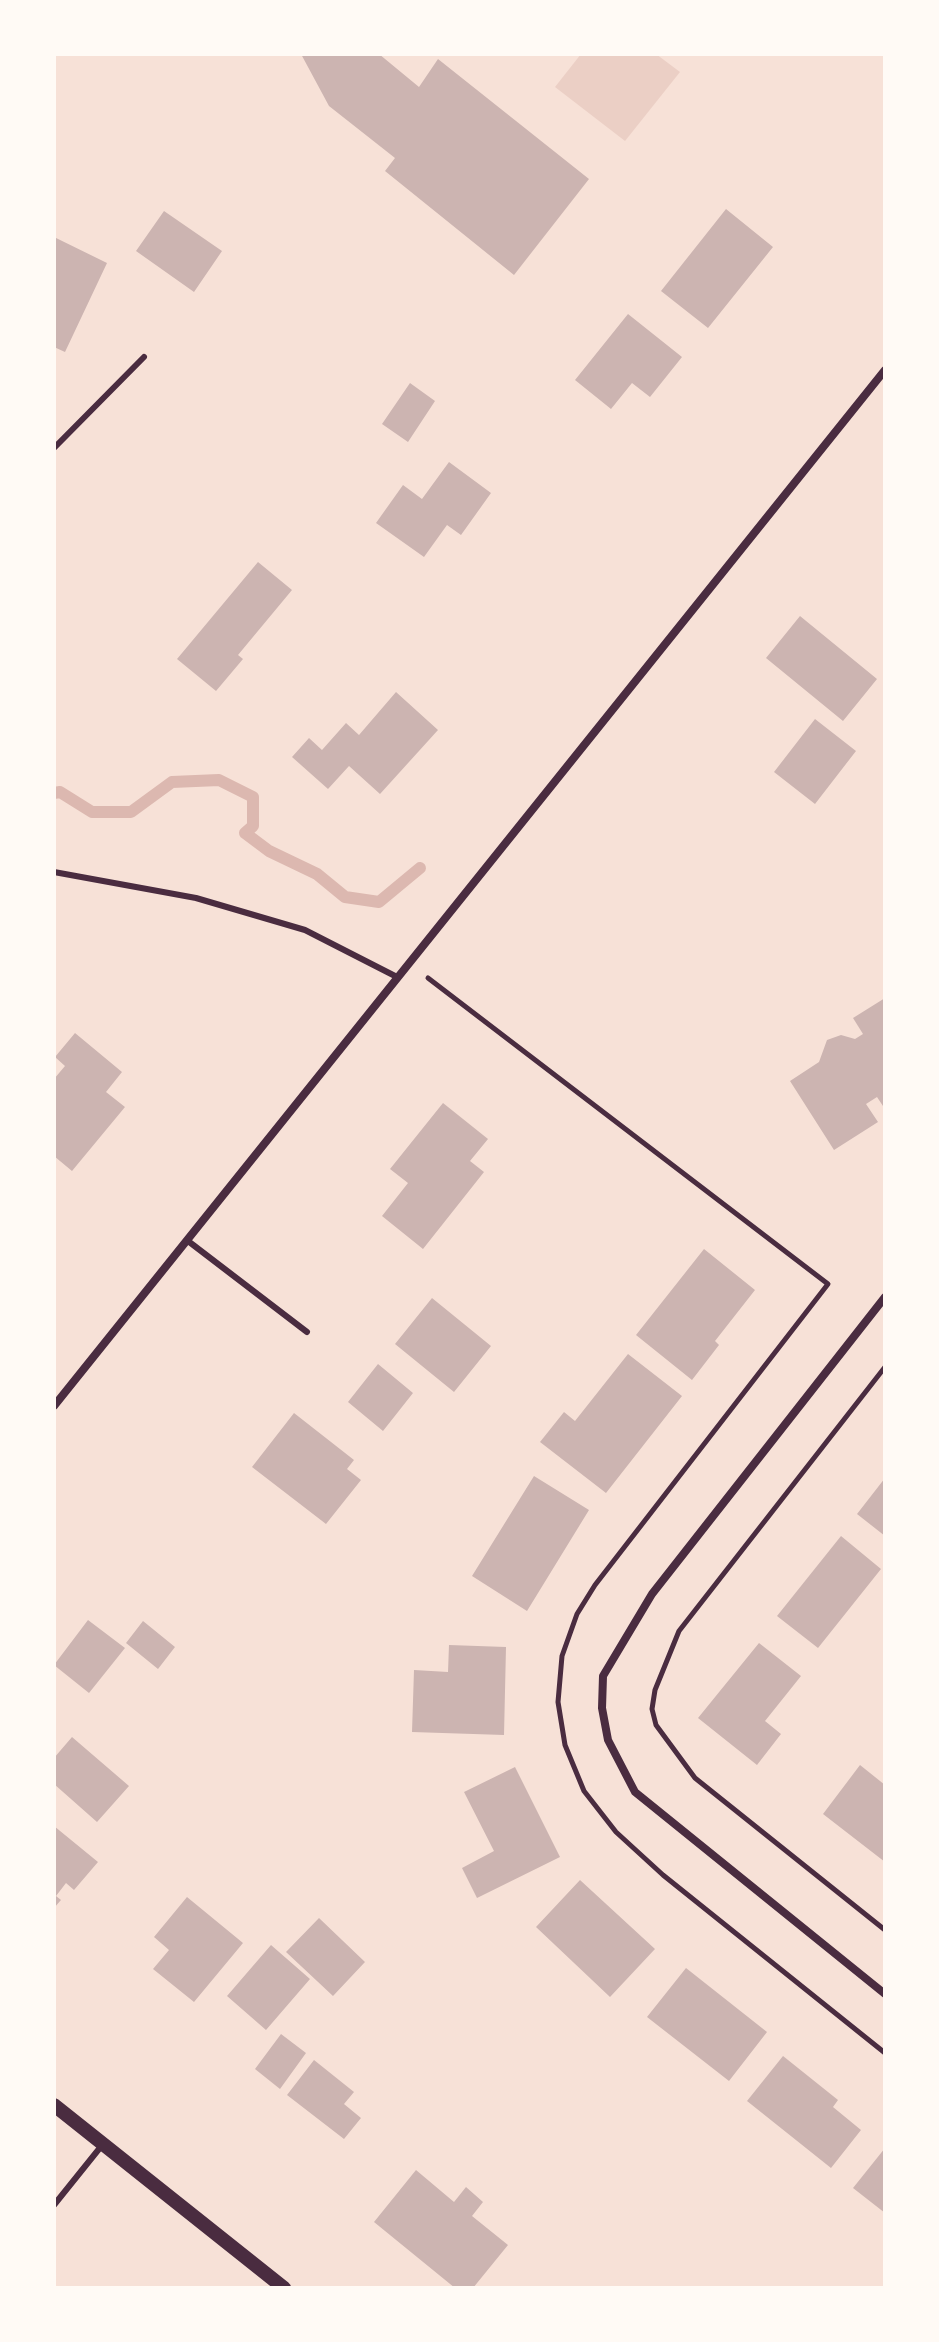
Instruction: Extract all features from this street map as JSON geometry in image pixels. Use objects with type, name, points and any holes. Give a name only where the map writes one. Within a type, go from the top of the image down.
[{"type":"street","points":[[54,1406],[885,370]]},
{"type":"street","points":[[885,1297],[652,1594],[603,1676],[602,1708],[608,1740],[635,1792],[885,1994]]},
{"type":"street","points":[[54,2105],[284,2288]]},
{"type":"lane","points":[[54,448],[144,357]]},
{"type":"lane","points":[[54,872],[196,898],[305,930],[397,977]]},
{"type":"lane","points":[[188,1241],[307,1332]]},
{"type":"lane","points":[[54,2205],[103,2144]]},
{"type":"path","points":[[409,963],[828,1284],[595,1585],[577,1614],[562,1656],[558,1702],[565,1745],[584,1791],[616,1832],[663,1875],[885,2053]]},
{"type":"path","points":[[885,1367],[679,1631],[655,1690],[652,1709],[656,1725],[695,1778],[885,1930]]},
{"type":"shaded area","points":[[581,54],[656,54],[680,72],[625,141],[555,87]]},
{"type":"building","points":[[301,54],[379,54],[419,87],[438,59],[589,179],[514,275],[385,171],[395,158],[329,106]]},
{"type":"building","points":[[726,209],[773,247],[708,328],[661,291]]},
{"type":"building","points":[[164,211],[222,251],[194,292],[136,251]]},
{"type":"building","points":[[54,237],[107,263],[65,352],[54,347]]},
{"type":"building","points":[[628,314],[682,357],[650,397],[632,383],[611,409],[575,380]]},
{"type":"building","points":[[410,383],[435,401],[408,442],[382,424]]},
{"type":"building","points":[[449,462],[491,493],[461,535],[447,525],[424,557],[376,523],[403,485],[422,499]]},
{"type":"building","points":[[258,562],[292,590],[238,655],[243,659],[216,691],[177,659]]},
{"type":"building","points":[[800,616],[877,679],[843,721],[766,658]]},
{"type":"building","points":[[396,692],[438,730],[380,794],[349,766],[328,789],[292,757],[309,738],[322,750],[346,723],[359,735]]},
{"type":"building","points":[[815,719],[856,751],[815,804],[774,772]]},
{"type":"building","points":[[885,998],[885,1109],[877,1097],[866,1104],[878,1122],[834,1150],[790,1081],[819,1062],[827,1040],[841,1035],[855,1039],[863,1034],[853,1018]]},
{"type":"building","points":[[75,1033],[122,1072],[106,1092],[125,1107],[72,1171],[54,1156],[54,1079],[65,1066],[55,1057]]},
{"type":"building","points":[[443,1103],[488,1139],[470,1161],[484,1172],[423,1249],[382,1216],[408,1183],[390,1169]]},
{"type":"building","points":[[704,1249],[755,1290],[715,1341],[719,1345],[692,1380],[636,1335]]},
{"type":"building","points":[[432,1298],[491,1346],[454,1392],[395,1344]]},
{"type":"building","points":[[628,1354],[682,1396],[606,1493],[540,1442],[564,1412],[575,1421]]},
{"type":"building","points":[[378,1364],[413,1393],[383,1431],[348,1402]]},
{"type":"building","points":[[294,1413],[354,1460],[347,1469],[361,1480],[326,1524],[252,1467]]},
{"type":"building","points":[[534,1476],[589,1510],[527,1611],[472,1576]]},
{"type":"building","points":[[885,1478],[885,1536],[857,1514]]},
{"type":"building","points":[[841,1536],[881,1569],[818,1648],[777,1616]]},
{"type":"building","points":[[88,1620],[125,1648],[89,1693],[54,1665]]},
{"type":"building","points":[[143,1621],[175,1647],[158,1669],[126,1643]]},
{"type":"building","points":[[759,1643],[801,1676],[765,1721],[781,1734],[757,1765],[698,1718]]},
{"type":"building","points":[[449,1645],[506,1647],[504,1735],[412,1732],[414,1670],[448,1672]]},
{"type":"building","points":[[72,1737],[129,1786],[97,1822],[54,1784],[54,1758]]},
{"type":"building","points":[[860,1765],[885,1785],[885,1862],[823,1814]]},
{"type":"building","points":[[515,1767],[560,1857],[477,1898],[462,1868],[494,1851],[464,1792]]},
{"type":"building","points":[[54,1826],[98,1862],[74,1890],[66,1883],[56,1896],[61,1900],[54,1908]]},
{"type":"building","points":[[580,1880],[655,1949],[610,1997],[536,1927]]},
{"type":"building","points":[[187,1897],[243,1943],[194,2002],[153,1969],[169,1950],[154,1937]]},
{"type":"building","points":[[319,1918],[365,1962],[333,1996],[286,1952]]},
{"type":"building","points":[[271,1945],[310,1979],[266,2030],[227,1996]]},
{"type":"building","points":[[686,1968],[767,2032],[729,2081],[647,2017]]},
{"type":"building","points":[[281,2034],[306,2053],[280,2089],[255,2069]]},
{"type":"building","points":[[783,2056],[838,2100],[833,2107],[861,2130],[831,2168],[747,2101]]},
{"type":"building","points":[[314,2060],[354,2092],[344,2104],[361,2118],[344,2139],[287,2095]]},
{"type":"building","points":[[885,2148],[885,2213],[853,2188]]},
{"type":"building","points":[[416,2170],[454,2202],[466,2187],[483,2202],[472,2216],[508,2245],[473,2288],[455,2288],[374,2222]]},
{"type":"waterway","points":[[54,793],[60,792],[92,812],[131,812],[172,782],[219,780],[253,797],[253,826],[245,833],[269,851],[317,874],[345,897],[379,902],[420,868]]}]
